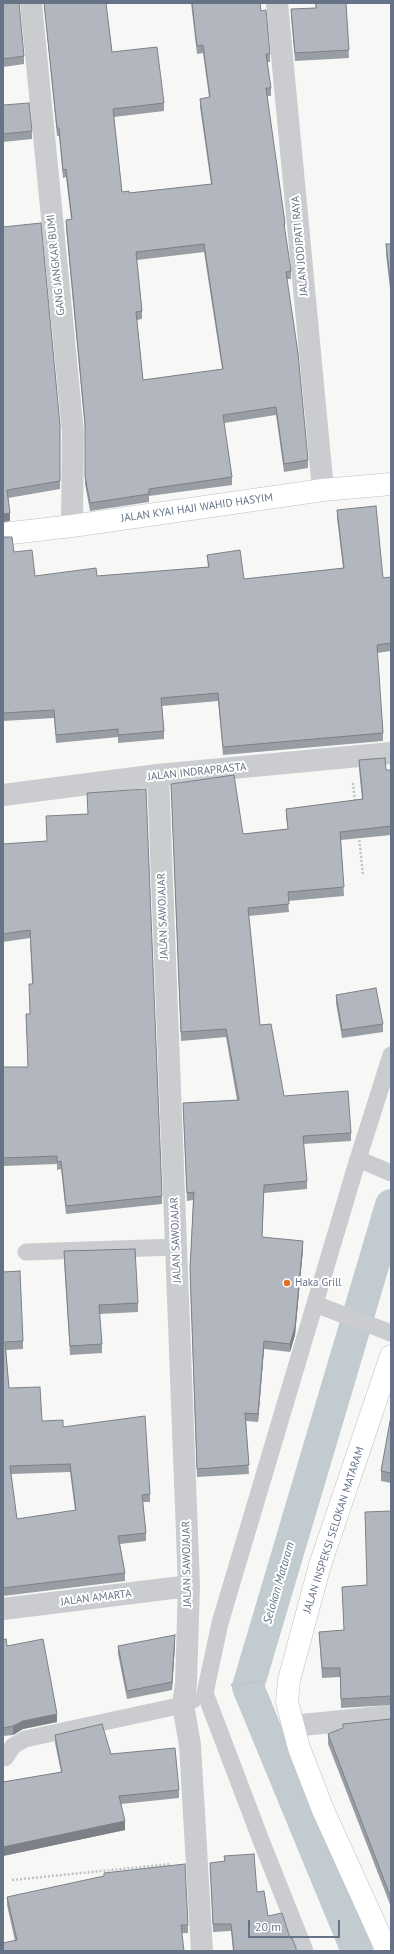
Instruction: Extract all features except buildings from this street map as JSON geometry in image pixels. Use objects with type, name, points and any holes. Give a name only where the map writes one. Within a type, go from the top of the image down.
[{"type":"main road","name":"JALAN KYAI HAJI WAHID HASYIM","points":[[3,534],[72,526],[323,490],[391,484]]},
{"type":"main road","name":"JALAN INSPEKSI SELOKAN MATARAM","points":[[386,1951],[323,1810],[292,1726],[287,1702],[289,1680],[320,1565],[391,1356]]},
{"type":"street","name":"GANG JANGKAR BUMI","points":[[31,3],[73,432],[72,526]]},
{"type":"street","name":"JALAN JODIPATI RAYA","points":[[277,3],[323,490]]},
{"type":"street","name":"JALAN INDRAPRASTA","points":[[3,795],[158,775],[391,753]]},
{"type":"street","name":"JALAN SAWOJAJAR","points":[[158,775],[189,1586],[186,1683],[182,1705]]},
{"type":"street","name":"JALAN AMARTA","points":[[3,1609],[189,1586]]},
{"type":"street","points":[[182,1705],[190,1745],[202,1951]]},
{"type":"street","points":[[292,1726],[391,1716]]},
{"type":"lane","points":[[305,1951],[205,1693],[220,1623],[358,1159],[391,1055]]},
{"type":"lane","points":[[358,1159],[385,1170]]},
{"type":"lane","points":[[26,1252],[176,1246]]},
{"type":"lane","points":[[315,1304],[391,1333]]},
{"type":"lane","points":[[5,1758],[13,1746],[25,1739],[182,1705],[205,1693]]},
{"type":"path","points":[[351,757],[356,804]]},
{"type":"path","points":[[358,828],[363,876]]},
{"type":"path","points":[[228,1685],[263,1681]]},
{"type":"path","points":[[12,1880],[196,1862]]},
{"type":"waterway","name":"Selokan Mataram","points":[[357,1951],[248,1687],[391,1205]]},
{"type":"place","name":"Haka Grill","points":[[287,1283]]}]
